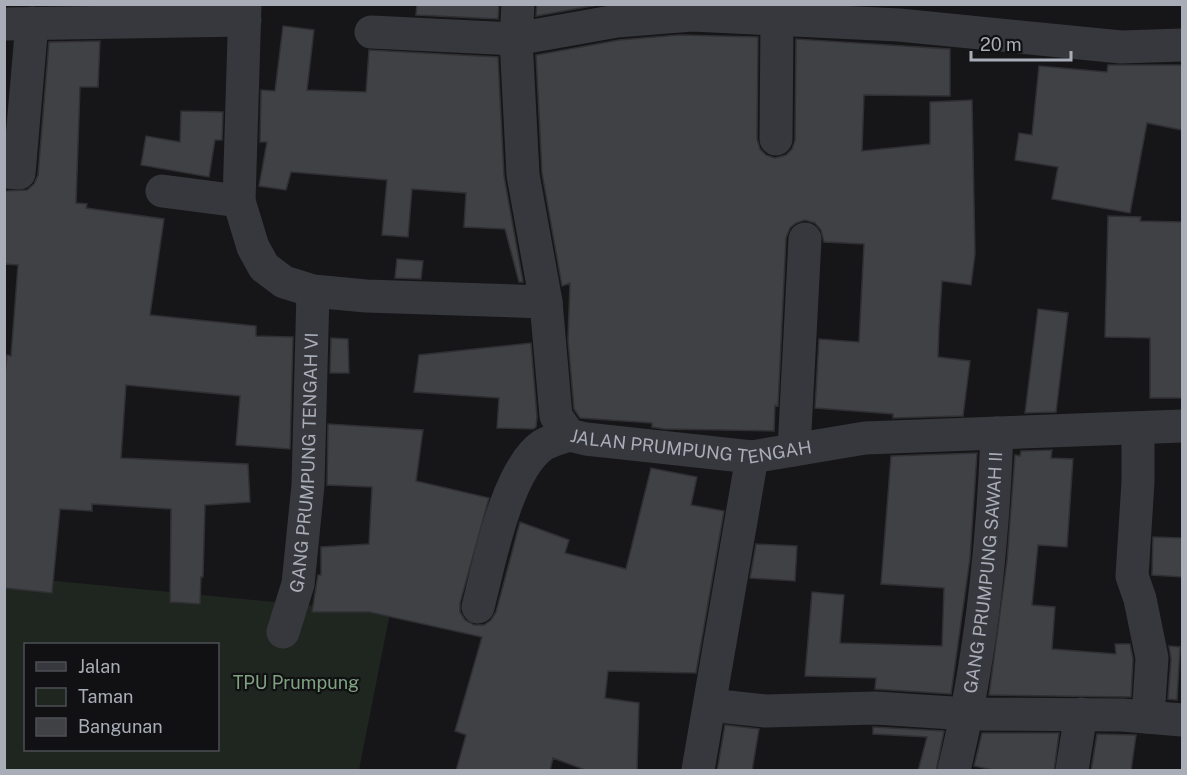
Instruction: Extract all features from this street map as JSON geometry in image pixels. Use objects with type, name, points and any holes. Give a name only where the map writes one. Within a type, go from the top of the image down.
[{"type":"street","name":"JALAN PRUMPUNG TENGAH","points":[[518,4],[516,39],[523,175],[546,302],[556,416],[568,435],[586,439],[752,457],[865,438],[1182,426]]},
{"type":"street","points":[[12,172],[18,24],[245,12],[239,201],[245,226],[264,267],[284,282],[314,291],[366,296],[546,302]]},
{"type":"street","points":[[371,32],[516,39],[617,21],[692,15],[899,25],[1121,47],[1182,45]]},
{"type":"street","points":[[776,139],[777,19]]},
{"type":"street","points":[[162,191],[239,201]]},
{"type":"street","points":[[794,450],[805,239]]},
{"type":"street","name":"GANG PRUMPUNG TENGAH VI","points":[[283,632],[297,584],[308,485],[314,291]]},
{"type":"street","points":[[1138,428],[1138,482],[1132,576],[1140,599],[1152,658],[1148,717]]},
{"type":"street","name":"GANG PRUMPUNG SAWAH II","points":[[954,771],[968,714],[979,645],[996,433]]},
{"type":"street","points":[[478,607],[504,510],[521,470],[542,446],[568,435]]},
{"type":"street","points":[[698,771],[752,457]]},
{"type":"street","points":[[710,705],[766,711],[876,708],[968,714],[1082,714],[1182,720]]},
{"type":"street","points":[[1072,771],[1082,714]]},
{"type":"green space","name":"TPU Prumpung","points":[[4,576],[390,613],[359,770],[5,770]]},
{"type":"building","points":[[417,4],[499,4],[498,19],[416,15]]},
{"type":"building","points":[[537,4],[603,4],[536,16]]},
{"type":"building","points":[[283,26],[314,30],[307,90],[366,92],[369,50],[498,57],[504,176],[523,282],[519,282],[505,229],[464,227],[466,193],[412,189],[408,237],[382,235],[387,180],[291,172],[286,190],[259,186],[267,142],[260,142],[261,90],[275,91]]},
{"type":"building","points":[[679,35],[758,37],[757,139],[760,149],[766,155],[775,158],[786,155],[792,149],[795,140],[796,39],[950,49],[950,96],[864,95],[862,151],[930,144],[930,102],[972,100],[975,254],[971,285],[942,281],[938,357],[970,361],[963,416],[893,418],[893,414],[815,408],[819,339],[859,342],[864,244],[824,242],[821,230],[815,223],[805,220],[790,228],[786,238],[778,406],[775,405],[774,431],[664,429],[652,427],[652,423],[580,418],[574,409],[568,340],[570,283],[562,286],[542,173],[536,55],[619,40]]},
{"type":"building","points":[[100,41],[98,87],[80,87],[76,203],[87,204],[86,208],[164,219],[150,315],[256,326],[256,336],[293,337],[290,449],[236,445],[240,396],[126,385],[121,458],[248,464],[250,502],[205,505],[200,604],[170,602],[171,509],[92,504],[92,511],[60,509],[52,593],[4,588],[4,383],[7,355],[11,356],[18,265],[4,264],[4,191],[27,190],[34,184],[38,175],[49,42]]},
{"type":"building","points":[[1108,65],[1182,65],[1182,130],[1147,123],[1130,213],[1052,199],[1058,167],[1015,160],[1019,133],[1032,135],[1039,66],[1107,72]]},
{"type":"building","points":[[181,111],[223,112],[222,140],[215,140],[209,177],[141,165],[146,136],[180,142]]},
{"type":"building","points":[[1108,216],[1141,217],[1140,221],[1182,222],[1182,398],[1150,398],[1150,338],[1105,337]]},
{"type":"building","points":[[397,259],[423,261],[421,279],[395,278]]},
{"type":"building","points":[[1038,309],[1068,313],[1056,412],[1025,413]]},
{"type":"building","points":[[331,338],[348,339],[349,373],[330,373]]},
{"type":"building","points":[[531,343],[537,417],[536,427],[533,429],[497,428],[499,398],[414,392],[419,355]]},
{"type":"building","points":[[328,424],[423,430],[416,481],[489,498],[460,603],[460,612],[465,620],[474,625],[484,625],[496,612],[520,522],[569,540],[565,553],[626,569],[651,468],[697,477],[691,505],[724,511],[696,673],[608,671],[605,698],[639,703],[637,771],[588,771],[553,758],[550,771],[456,771],[466,735],[455,731],[482,637],[369,612],[312,612],[318,575],[321,575],[321,547],[369,544],[372,487],[327,485]]},
{"type":"building","points":[[1052,450],[1051,458],[1073,459],[1067,547],[1038,545],[1032,605],[1055,607],[1052,649],[1116,654],[1115,644],[1130,644],[1133,659],[1131,697],[989,695],[1007,561],[1015,455],[1020,456],[1021,451]]},
{"type":"building","points":[[977,453],[970,558],[951,694],[875,689],[876,678],[805,676],[812,592],[844,595],[840,643],[942,646],[944,588],[881,584],[891,456]]},
{"type":"building","points":[[1153,537],[1182,538],[1182,577],[1152,575]]},
{"type":"building","points":[[756,544],[797,546],[795,581],[750,578]]},
{"type":"building","points":[[1169,646],[1180,647],[1177,700],[1168,699],[1171,659]]},
{"type":"building","points":[[725,725],[759,729],[752,771],[717,771]]},
{"type":"building","points":[[873,727],[944,731],[936,771],[918,771],[927,737],[873,734]]},
{"type":"building","points":[[982,733],[1059,733],[1054,771],[998,771],[974,766]]},
{"type":"building","points":[[1097,734],[1136,735],[1131,771],[1091,771]]}]
